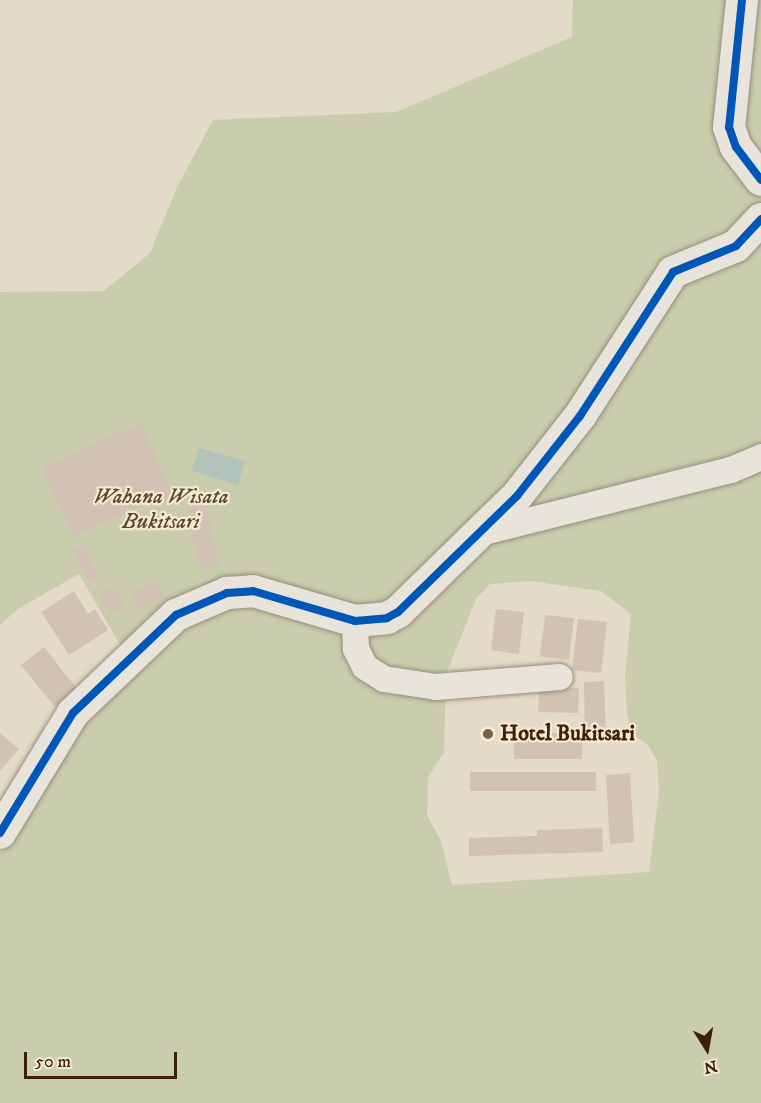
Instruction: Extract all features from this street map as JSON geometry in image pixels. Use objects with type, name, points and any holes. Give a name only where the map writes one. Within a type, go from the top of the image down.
[{"type":"street","points":[[742,0],[729,127],[736,147],[761,180]]},
{"type":"street","points":[[0,833],[72,714],[176,615],[227,593],[254,591],[355,621],[387,618],[398,612],[517,496],[580,416],[673,272],[736,246],[761,219]]},
{"type":"street","points":[[480,533],[731,470],[761,457]]},
{"type":"street","points":[[355,621],[356,649],[364,667],[384,679],[436,687],[560,677]]},
{"type":"green space","name":"Wahana Wisata Bukitsari","points":[[573,0],[761,0],[761,1103],[0,1103],[0,854],[72,727],[132,665],[79,574],[18,609],[0,625],[0,292],[104,291],[150,253],[177,187],[213,120],[396,112],[572,37]],"holes":[[[530,581],[601,591],[631,614],[625,677],[627,714],[632,734],[648,745],[657,761],[659,792],[649,872],[452,885],[441,841],[427,815],[428,777],[444,752],[446,674],[476,599],[490,584]]]},
{"type":"shaded area","points":[[199,448],[245,461],[238,485],[192,471]]},
{"type":"building","points":[[140,423],[173,492],[74,537],[41,468]]},
{"type":"building","points":[[206,504],[219,566],[200,570],[187,508]]},
{"type":"building","points":[[83,545],[100,576],[89,582],[72,551]]},
{"type":"building","points":[[155,579],[164,597],[140,610],[131,591]]},
{"type":"building","points":[[113,586],[125,606],[111,615],[98,595]]},
{"type":"building","points":[[74,591],[88,614],[95,609],[108,630],[69,655],[41,612]]},
{"type":"building","points":[[496,609],[524,612],[519,654],[491,650]]},
{"type":"building","points":[[545,615],[574,618],[569,660],[540,656]]},
{"type":"building","points":[[578,619],[607,622],[601,673],[572,670]]},
{"type":"building","points":[[44,647],[77,689],[55,707],[21,665]]},
{"type":"building","points":[[604,681],[606,740],[585,740],[584,682]]},
{"type":"building","points":[[539,688],[579,688],[578,713],[538,712]]},
{"type":"building","points":[[0,733],[19,749],[0,771]]},
{"type":"building","points":[[514,733],[582,733],[582,759],[514,759]]},
{"type":"building","points":[[470,772],[596,772],[596,791],[470,791]]},
{"type":"building","points":[[630,773],[634,842],[610,844],[606,775]]},
{"type":"building","points":[[602,828],[603,852],[469,856],[469,838],[537,836],[537,830]]},
{"type":"cycle path","points":[[742,0],[729,127],[736,147],[761,180]]},
{"type":"cycle path","points":[[0,833],[73,713],[176,615],[227,593],[253,591],[355,621],[387,618],[398,612],[517,496],[580,416],[673,272],[736,246],[761,219]]},
{"type":"place","name":"Hotel Bukitsari","points":[[488,734]]}]
